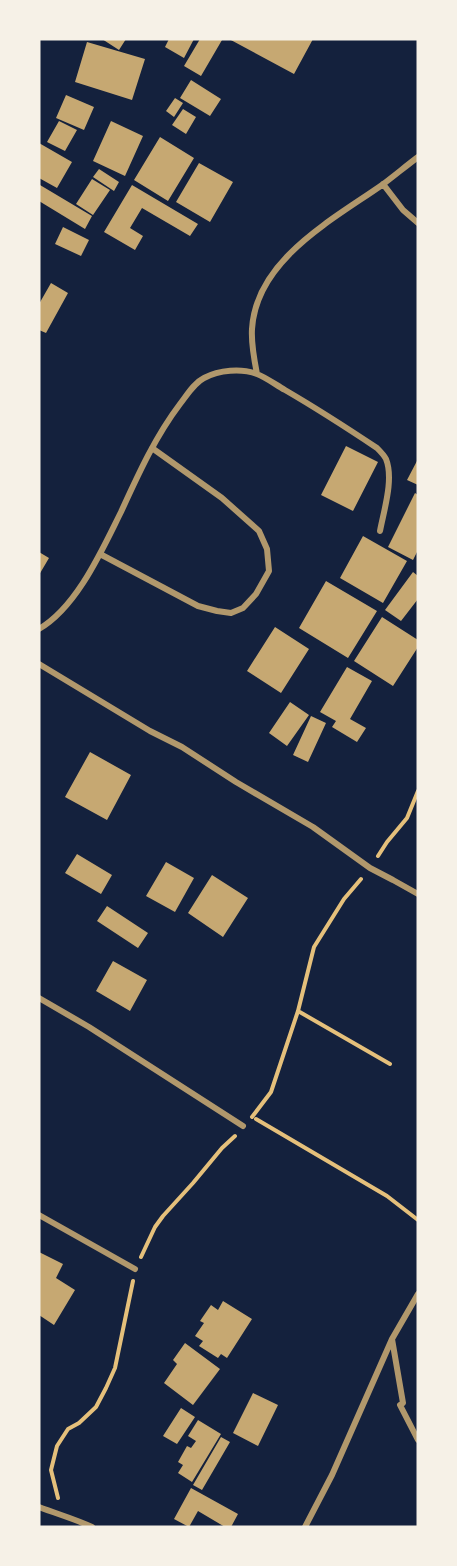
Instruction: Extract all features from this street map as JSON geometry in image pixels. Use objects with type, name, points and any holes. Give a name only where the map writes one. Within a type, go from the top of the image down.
[{"type":"street","points":[[257,374],[252,350],[252,327],[258,302],[269,278],[286,257],[317,231],[418,157]]},
{"type":"street","points":[[383,184],[403,210],[418,223]]},
{"type":"street","points":[[39,629],[57,617],[74,595],[100,554],[152,448],[172,415],[194,386],[204,378],[234,370],[257,374],[305,401],[377,448],[385,456],[389,474],[388,492],[380,531]]},
{"type":"street","points":[[100,554],[198,606],[231,613],[243,608],[256,594],[269,571],[267,549],[258,531],[222,498],[152,448]]},
{"type":"street","points":[[39,664],[314,827],[370,868],[418,894]]},
{"type":"street","points":[[39,998],[89,1027],[243,1126]]},
{"type":"street","points":[[39,1215],[135,1269]]},
{"type":"street","points":[[305,1527],[332,1475],[392,1339],[418,1294]]},
{"type":"street","points":[[392,1339],[403,1403],[400,1405],[415,1425],[418,1440]]},
{"type":"street","points":[[39,1508],[92,1527]]},
{"type":"path","points":[[298,1011],[390,1064]]},
{"type":"path","points":[[253,1117],[387,1197],[418,1220]]},
{"type":"path","points":[[60,1516],[57,1491],[51,1470],[57,1446],[68,1429]]},
{"type":"building","points":[[102,39],[126,39],[119,50]]},
{"type":"building","points":[[169,39],[194,39],[184,58],[165,47]]},
{"type":"building","points":[[200,39],[222,40],[201,76],[184,66]]},
{"type":"building","points":[[229,39],[313,39],[294,74]]},
{"type":"building","points":[[87,42],[145,59],[132,100],[75,82]]},
{"type":"building","points":[[191,80],[221,99],[210,116],[180,98]]},
{"type":"building","points":[[66,95],[94,107],[84,130],[56,118]]},
{"type":"building","points":[[175,98],[183,103],[174,117],[166,111]]},
{"type":"building","points":[[183,109],[196,117],[186,134],[172,125]]},
{"type":"building","points":[[59,121],[77,130],[65,151],[47,142]]},
{"type":"building","points":[[111,121],[143,136],[125,176],[93,161]]},
{"type":"building","points":[[160,137],[194,158],[168,201],[134,180]]},
{"type":"building","points":[[39,143],[72,162],[57,188],[39,178]]},
{"type":"building","points":[[199,163],[233,182],[210,222],[176,202]]},
{"type":"building","points":[[99,169],[119,182],[114,191],[93,177]]},
{"type":"building","points":[[92,179],[110,190],[93,215],[76,204]]},
{"type":"building","points":[[40,185],[92,216],[85,229],[39,201]]},
{"type":"building","points":[[132,185],[198,224],[190,236],[142,208],[130,228],[143,236],[135,250],[104,232]]},
{"type":"building","points":[[63,227],[89,240],[81,256],[55,244]]},
{"type":"building","points":[[51,283],[68,293],[46,333],[39,330],[39,304]]},
{"type":"building","points":[[346,446],[378,462],[353,511],[321,495]]},
{"type":"building","points":[[418,459],[418,485],[407,480]]},
{"type":"building","points":[[415,493],[418,495],[418,550],[413,560],[388,547]]},
{"type":"building","points":[[363,536],[407,561],[383,603],[340,578]]},
{"type":"building","points":[[39,552],[49,558],[39,575]]},
{"type":"building","points":[[413,572],[418,576],[418,599],[401,621],[385,610]]},
{"type":"building","points":[[326,581],[377,611],[348,658],[299,628]]},
{"type":"building","points":[[382,617],[418,640],[418,647],[393,686],[354,661]]},
{"type":"building","points":[[275,627],[309,649],[281,693],[247,671]]},
{"type":"building","points":[[347,667],[372,681],[350,719],[366,728],[357,742],[332,727],[336,721],[320,712]]},
{"type":"building","points":[[290,702],[309,715],[287,746],[269,733]]},
{"type":"building","points":[[311,716],[326,723],[308,762],[293,755]]},
{"type":"building","points":[[90,752],[131,775],[107,820],[65,797]]},
{"type":"building","points":[[77,854],[112,875],[101,894],[65,873]]},
{"type":"building","points":[[166,862],[194,878],[175,912],[146,896]]},
{"type":"building","points":[[212,875],[248,898],[223,937],[188,913]]},
{"type":"building","points":[[107,906],[148,933],[138,948],[97,921]]},
{"type":"building","points":[[113,961],[147,980],[130,1011],[96,991]]},
{"type":"building","points":[[39,1252],[63,1264],[56,1278],[75,1290],[54,1325],[39,1315]]},
{"type":"building","points":[[223,1301],[252,1319],[227,1358],[221,1354],[218,1358],[199,1346],[203,1341],[195,1336],[204,1323],[200,1321],[211,1305],[218,1310]]},
{"type":"building","points":[[185,1343],[220,1369],[193,1405],[164,1383],[177,1364],[173,1360]]},
{"type":"building","points":[[253,1393],[278,1405],[258,1446],[233,1433]]},
{"type":"building","points":[[181,1408],[195,1417],[177,1444],[163,1436]]},
{"type":"building","points":[[198,1420],[221,1434],[192,1482],[178,1473],[183,1465],[178,1462],[187,1446],[191,1448],[196,1441],[188,1436]]},
{"type":"building","points":[[221,1437],[230,1442],[202,1490],[193,1485]]},
{"type":"building","points":[[191,1488],[238,1514],[231,1527],[225,1527],[198,1511],[189,1527],[174,1519]]}]
